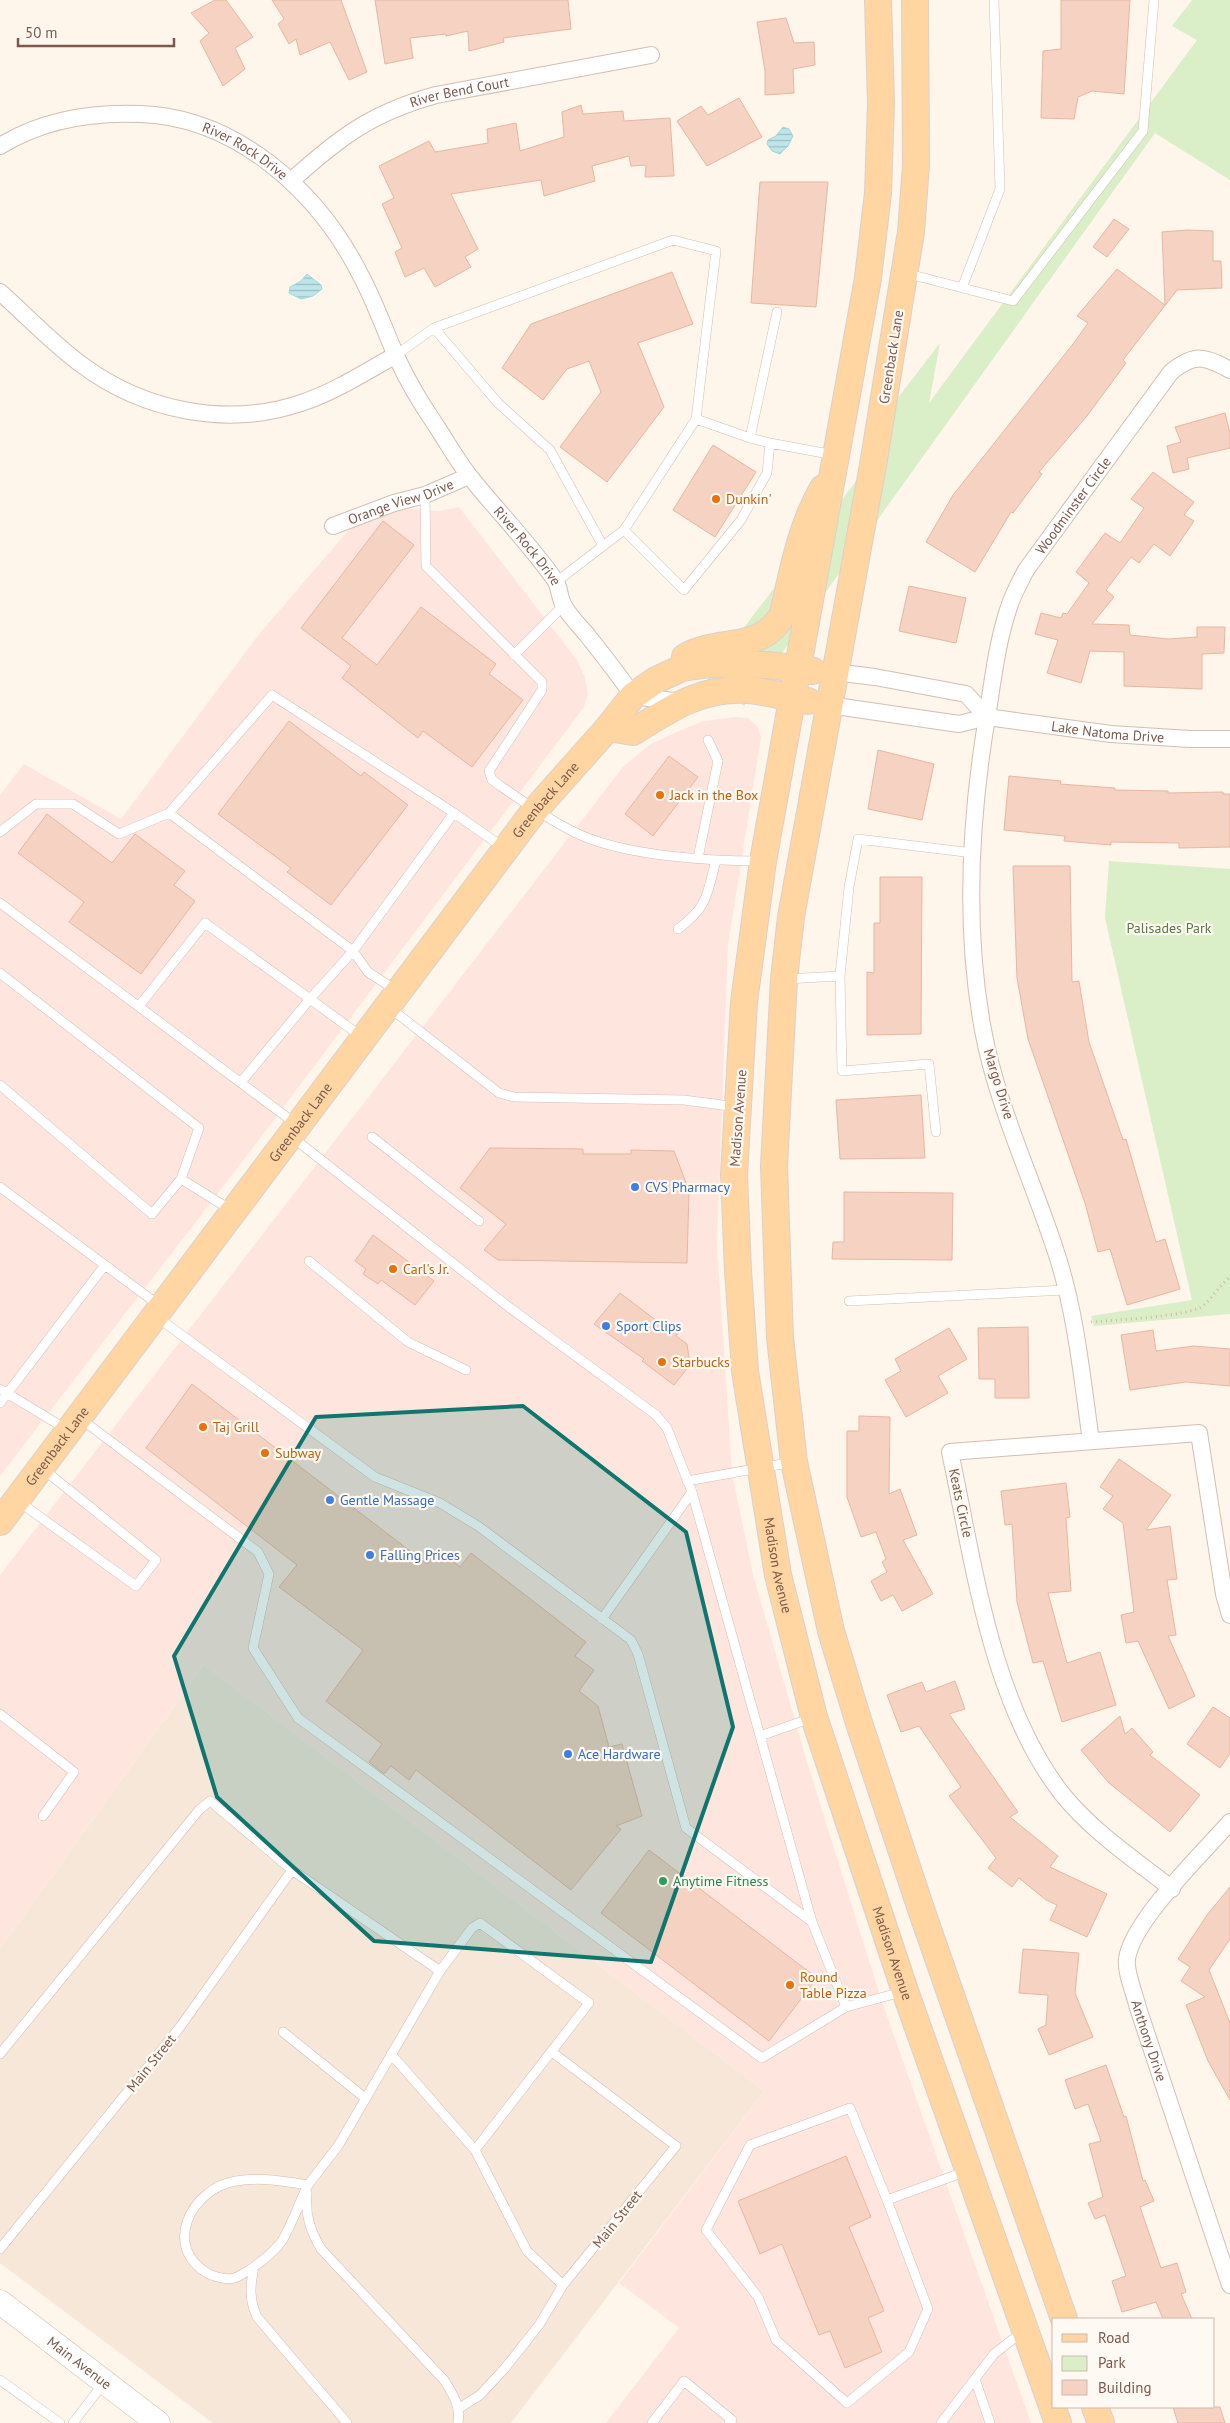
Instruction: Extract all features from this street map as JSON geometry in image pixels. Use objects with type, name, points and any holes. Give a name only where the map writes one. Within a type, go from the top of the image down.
[{"type":"main road","points":[[797,669],[868,278],[878,193],[881,103],[878,0]]},
{"type":"main road","name":"Greenback Lane","points":[[0,1522],[506,849],[536,810],[608,728],[633,696],[656,680],[682,668],[711,664],[768,665],[834,672],[873,466],[911,232],[916,165],[916,0]]},
{"type":"main road","points":[[656,680],[668,668],[696,650],[759,639],[778,624],[783,614],[799,539],[811,508],[835,462]]},
{"type":"main road","name":"Madison Avenue","points":[[797,669],[763,861],[744,1002],[734,1175],[745,1371],[778,1575],[814,1718],[905,1991],[1052,2406]]},
{"type":"main road","points":[[834,672],[791,917],[784,979],[774,1166],[780,1338],[794,1462],[831,1631],[859,1723],[923,1915],[1064,2318]]},
{"type":"main road","points":[[608,728],[634,732],[681,702],[718,691],[748,690],[828,705]]},
{"type":"main road","name":"Madison Avenue","points":[[1053,2408],[1058,2423]]},
{"type":"main road","points":[[1095,2408],[1101,2423]]},
{"type":"street","name":"River Bend Court","points":[[291,181],[332,144],[359,125],[404,104],[436,95],[651,55]]},
{"type":"street","name":"River Rock Drive","points":[[0,146],[42,126],[74,117],[107,112],[157,114],[205,127],[235,140],[263,158],[291,181],[336,235],[360,273],[380,313],[396,355],[422,404],[469,476],[556,582],[563,606],[617,672],[633,696]]},
{"type":"street","points":[[0,292],[81,364],[109,383],[138,397],[169,408],[202,414],[252,413],[301,403],[332,391],[396,355]]},
{"type":"street","name":"Woodminster Circle","points":[[987,717],[992,677],[1009,607],[1026,570],[1171,372],[1182,364],[1199,357],[1211,359],[1230,370]]},
{"type":"street","name":"Orange View Drive","points":[[333,526],[394,503],[425,495],[469,476]]},
{"type":"street","points":[[834,672],[875,676],[966,694],[987,717]]},
{"type":"street","points":[[633,696],[681,702]]},
{"type":"street","name":"Lake Natoma Drive","points":[[828,705],[959,724],[987,717],[1111,734],[1190,739],[1230,739]]},
{"type":"street","name":"Margo Drive","points":[[987,717],[982,745],[972,906],[974,951],[983,1031],[997,1083],[1057,1254],[1073,1324],[1092,1441]]},
{"type":"street","name":"Keats Circle","points":[[1172,1888],[1110,1841],[1086,1819],[1044,1769],[1021,1726],[1002,1676],[983,1606],[950,1452],[1199,1433],[1224,1594],[1230,1615]]},
{"type":"street","name":"Anthony Drive","points":[[1230,1822],[1142,1924],[1131,1945],[1126,1961],[1138,2008],[1230,2285]]},
{"type":"street","name":"Main Avenue","points":[[0,2302],[158,2423]]},
{"type":"lane","points":[[962,288],[1000,189],[994,0]]},
{"type":"lane","points":[[905,272],[1013,301],[1143,131],[1154,0]]},
{"type":"lane","points":[[396,355],[434,328],[673,240],[716,251],[696,419],[624,530],[556,582]]},
{"type":"lane","points":[[750,438],[777,312]]},
{"type":"lane","points":[[434,328],[498,403],[550,450],[603,546]]},
{"type":"lane","points":[[696,419],[750,438],[835,462]]},
{"type":"lane","points":[[624,530],[684,590],[741,520],[767,473],[770,443]]},
{"type":"lane","points":[[425,495],[426,566],[542,682],[542,690],[489,771],[492,780],[536,810],[574,832],[620,848],[716,860],[763,861]]},
{"type":"lane","points":[[514,655],[563,606]]},
{"type":"lane","points":[[0,832],[36,804],[73,804],[119,834],[169,813],[272,695],[506,849]]},
{"type":"lane","points":[[698,858],[718,761],[708,740]]},
{"type":"lane","points":[[169,813],[353,951],[368,972],[394,999],[499,1093],[514,1097],[684,1100],[739,1107]]},
{"type":"lane","points":[[241,1082],[353,951],[454,813]]},
{"type":"lane","points":[[936,1132],[929,1064],[842,1071],[840,976],[849,887],[858,839],[974,853]]},
{"type":"lane","points":[[678,929],[695,916],[705,903],[716,860]]},
{"type":"lane","points":[[0,903],[241,1082],[294,1130],[510,1308],[656,1415],[667,1428],[692,1492],[812,1922],[846,2007]]},
{"type":"lane","points":[[139,1006],[205,923],[364,1038]]},
{"type":"lane","points":[[0,973],[199,1128],[181,1179],[152,1214],[0,1085]]},
{"type":"lane","points":[[784,979],[840,976]]},
{"type":"lane","points":[[372,1137],[480,1221]]},
{"type":"lane","points":[[181,1179],[234,1212]]},
{"type":"lane","points":[[0,1188],[105,1265],[158,1311],[375,1477],[440,1503],[478,1526],[631,1640],[638,1654],[686,1828],[812,1922]]},
{"type":"lane","points":[[308,1261],[408,1342],[466,1370]]},
{"type":"lane","points":[[0,1403],[4,1391],[105,1265]]},
{"type":"lane","points":[[849,1301],[1066,1290]]},
{"type":"lane","points":[[4,1391],[74,1424],[258,1552],[269,1574],[253,1648],[298,1718],[762,2058],[846,2007],[905,1991]]},
{"type":"lane","points":[[688,1481],[759,1466],[794,1462]]},
{"type":"lane","points":[[16,1500],[136,1586],[156,1560],[41,1467]]},
{"type":"lane","points":[[602,1619],[692,1492]]},
{"type":"lane","points":[[0,1714],[74,1772],[43,1816]]},
{"type":"lane","points":[[760,1736],[814,1718]]},
{"type":"lane","points":[[0,2054],[199,1810],[210,1801],[292,1870],[440,1971]]},
{"type":"lane","name":"Main Street","points":[[0,2249],[180,2026],[292,1870]]},
{"type":"lane","points":[[308,2185],[271,2179],[235,2181],[214,2188],[197,2201],[186,2220],[184,2238],[188,2255],[200,2269],[215,2277],[233,2279],[254,2267],[281,2241],[308,2185],[338,2146],[440,1971],[472,1928],[480,1923],[588,2003],[475,2150]]},
{"type":"lane","points":[[283,2032],[365,2098]]},
{"type":"lane","name":"Main Street","points":[[552,2052],[676,2146],[563,2285]]},
{"type":"lane","points":[[391,2054],[475,2150],[527,2251],[563,2285],[539,2325],[505,2368],[480,2395],[458,2409]]},
{"type":"lane","points":[[850,2108],[887,2200],[928,2309],[909,2352],[847,2403],[776,2340],[758,2297],[706,2230],[750,2145],[850,2108]]},
{"type":"lane","points":[[887,2200],[970,2170]]},
{"type":"lane","points":[[308,2185],[306,2207],[310,2229],[321,2249],[444,2380],[455,2396],[458,2409],[458,2423]]},
{"type":"lane","points":[[254,2267],[249,2286],[252,2306],[257,2317],[347,2423]]},
{"type":"lane","points":[[941,2423],[994,2354],[1026,2330]]},
{"type":"lane","points":[[975,2379],[990,2423]]},
{"type":"lane","points":[[0,2380],[60,2423]]},
{"type":"lane","points":[[652,2423],[684,2381],[732,2420],[729,2423]]},
{"type":"lane","points":[[73,2423],[104,2382]]},
{"type":"path","points":[[1073,1324],[1187,1312],[1203,1307],[1230,1277]]},
{"type":"highlighted area","points":[[523,1406],[686,1532],[733,1727],[651,1962],[374,1941],[217,1797],[174,1656],[316,1417]]},
{"type":"shaded area","points":[[459,507],[577,660],[584,675],[588,694],[584,707],[255,1145],[0,1476],[0,795],[24,764],[121,819],[260,633],[353,525],[399,508],[440,511]]},
{"type":"shaded area","points":[[735,717],[748,718],[757,726],[761,737],[728,945],[717,1243],[732,1473],[753,1575],[807,1762],[881,1999],[1031,2423],[606,2423],[679,2328],[619,2283],[764,2091],[204,1665],[0,1949],[0,1575],[623,767],[649,745],[681,730],[704,721]]},
{"type":"shaded area","points":[[204,1665],[764,2091],[511,2423],[213,2423],[0,2263],[0,1949]]},
{"type":"green space","points":[[1192,0],[1230,0],[1230,180],[1155,133],[744,706],[706,677],[857,480],[864,442],[940,343],[929,403],[1197,40],[1172,26]]},
{"type":"green space","name":"Palisades Park","points":[[1109,861],[1230,869],[1230,1314],[1094,1326],[1091,1316],[1192,1300],[1105,918]]},
{"type":"water","points":[[783,127],[789,129],[793,136],[788,146],[780,154],[772,151],[767,144],[768,140],[776,136]]},
{"type":"water","points":[[307,274],[321,285],[322,289],[313,296],[301,299],[289,293],[290,287],[301,281]]},
{"type":"building","points":[[215,0],[226,0],[253,37],[235,48],[245,69],[223,86],[200,41],[209,33],[191,13]]},
{"type":"building","points":[[272,0],[341,0],[367,72],[349,80],[330,42],[300,55],[296,39],[289,44],[278,24],[284,19]]},
{"type":"building","points":[[375,0],[568,0],[571,29],[503,38],[504,42],[469,51],[468,31],[446,36],[446,34],[410,38],[413,58],[385,64]]},
{"type":"building","points":[[1061,0],[1130,0],[1124,94],[1092,91],[1078,97],[1074,119],[1041,118],[1043,51],[1061,49]]},
{"type":"building","points":[[786,18],[794,43],[814,42],[815,65],[793,69],[794,93],[765,95],[765,71],[757,22]]},
{"type":"building","points":[[739,98],[762,137],[707,166],[677,121],[701,106],[708,115]]},
{"type":"building","points":[[581,105],[583,114],[623,111],[624,121],[670,118],[674,176],[645,177],[646,165],[631,166],[629,156],[592,166],[595,181],[544,196],[541,180],[451,194],[478,249],[465,257],[471,267],[435,287],[424,268],[405,277],[395,252],[402,248],[382,204],[394,198],[379,166],[429,141],[435,152],[488,143],[487,129],[516,123],[520,151],[564,137],[562,112]]},
{"type":"building","points":[[760,182],[828,182],[816,307],[751,303]]},
{"type":"building","points":[[1114,219],[1129,229],[1107,257],[1093,247]]},
{"type":"building","points":[[1187,230],[1213,231],[1213,261],[1221,261],[1222,288],[1177,290],[1123,360],[1126,363],[1087,416],[1039,472],[1042,474],[1013,513],[1011,512],[975,572],[926,542],[953,495],[1088,323],[1077,316],[1117,269],[1165,305],[1162,232]]},
{"type":"building","points":[[672,272],[693,324],[638,343],[664,407],[607,482],[560,447],[601,392],[589,361],[567,369],[543,400],[502,368],[531,324]]},
{"type":"building","points":[[1225,413],[1230,433],[1230,448],[1187,458],[1189,469],[1173,473],[1167,446],[1181,442],[1175,427]]},
{"type":"building","points":[[713,445],[756,472],[715,537],[673,510]]},
{"type":"building","points":[[1153,472],[1194,502],[1184,515],[1194,521],[1170,556],[1154,544],[1139,563],[1131,557],[1106,590],[1114,597],[1092,624],[1129,625],[1130,635],[1168,639],[1197,637],[1197,627],[1225,627],[1224,653],[1202,654],[1202,689],[1124,686],[1124,652],[1090,651],[1081,683],[1047,673],[1058,640],[1035,634],[1041,613],[1061,618],[1063,613],[1067,614],[1089,583],[1076,572],[1105,533],[1120,543],[1144,508],[1131,499]]},
{"type":"building","points":[[383,521],[414,545],[342,638],[377,665],[421,607],[496,664],[489,674],[523,700],[472,767],[423,731],[418,738],[342,678],[351,666],[301,628]]},
{"type":"building","points":[[909,586],[966,598],[956,643],[899,631]]},
{"type":"building","points":[[289,721],[361,776],[364,772],[408,805],[331,905],[287,872],[291,868],[218,814]]},
{"type":"building","points":[[878,750],[934,764],[922,820],[868,809]]},
{"type":"building","points":[[669,756],[698,777],[653,836],[625,814]]},
{"type":"building","points":[[1009,776],[1061,781],[1060,784],[1115,788],[1115,790],[1168,791],[1168,793],[1223,792],[1223,794],[1230,794],[1230,847],[1179,848],[1179,843],[1111,842],[1111,845],[1064,841],[1065,836],[1004,830]]},
{"type":"building","points":[[47,814],[112,863],[135,834],[185,871],[174,885],[195,901],[141,974],[69,922],[84,902],[18,853]]},
{"type":"building","points":[[1013,866],[1070,866],[1072,982],[1079,981],[1089,1042],[1123,1140],[1126,1139],[1156,1242],[1165,1239],[1180,1289],[1127,1305],[1110,1249],[1098,1252],[1085,1203],[1028,1039],[1017,978]]},
{"type":"building","points":[[880,877],[922,877],[921,1034],[867,1035],[867,972],[874,973],[874,923],[880,923]]},
{"type":"building","points":[[921,1095],[925,1158],[840,1159],[836,1100]]},
{"type":"building","points":[[490,1148],[583,1149],[583,1154],[631,1154],[631,1150],[674,1151],[689,1191],[687,1263],[498,1260],[484,1250],[506,1224],[460,1188]]},
{"type":"building","points":[[844,1192],[953,1193],[952,1260],[832,1259],[833,1242],[844,1242]]},
{"type":"building","points":[[373,1235],[434,1281],[415,1305],[381,1280],[378,1284],[363,1274],[366,1269],[355,1261]]},
{"type":"building","points":[[620,1293],[661,1324],[663,1320],[679,1332],[676,1336],[687,1344],[690,1365],[674,1385],[642,1361],[644,1359],[594,1324]]},
{"type":"building","points":[[1028,1327],[1029,1398],[995,1398],[995,1379],[979,1379],[978,1328]]},
{"type":"building","points":[[949,1328],[967,1359],[938,1376],[948,1393],[906,1417],[885,1380],[901,1371],[895,1359]]},
{"type":"building","points":[[1153,1330],[1156,1351],[1194,1346],[1230,1349],[1230,1386],[1186,1382],[1130,1390],[1121,1335]]},
{"type":"building","points":[[192,1384],[427,1564],[439,1550],[460,1567],[471,1553],[586,1642],[575,1656],[594,1670],[579,1691],[598,1706],[609,1747],[622,1744],[642,1816],[616,1826],[621,1829],[571,1890],[416,1770],[409,1780],[391,1766],[384,1774],[369,1762],[382,1744],[326,1701],[363,1650],[279,1587],[297,1565],[146,1448]]},
{"type":"building","points":[[859,1416],[890,1417],[889,1494],[900,1489],[917,1535],[903,1540],[933,1594],[902,1611],[893,1595],[881,1601],[871,1581],[887,1572],[882,1562],[886,1559],[876,1532],[861,1537],[847,1497],[847,1431],[859,1431]]},
{"type":"building","points":[[1119,1459],[1171,1495],[1146,1530],[1170,1526],[1177,1579],[1167,1580],[1176,1635],[1168,1636],[1195,1696],[1169,1709],[1138,1641],[1126,1643],[1121,1615],[1134,1612],[1123,1523],[1103,1509],[1113,1496],[1100,1487]]},
{"type":"building","points":[[1066,1483],[1070,1517],[1066,1518],[1071,1591],[1048,1593],[1067,1663],[1100,1652],[1116,1705],[1062,1722],[1043,1661],[1033,1663],[1017,1602],[1012,1524],[1005,1525],[1001,1491]]},
{"type":"building","points":[[955,1681],[965,1709],[949,1714],[1018,1812],[1010,1817],[1058,1856],[1050,1867],[1107,1894],[1087,1937],[1050,1920],[1057,1905],[1046,1900],[1019,1878],[1012,1887],[988,1868],[996,1858],[949,1796],[961,1787],[919,1726],[901,1732],[887,1695],[922,1682],[926,1692]]},
{"type":"building","points":[[1213,1707],[1230,1718],[1230,1754],[1220,1768],[1187,1744]]},
{"type":"building","points":[[1120,1716],[1125,1734],[1132,1728],[1153,1752],[1150,1755],[1200,1795],[1170,1832],[1109,1783],[1081,1750]]},
{"type":"building","points":[[649,1850],[817,1978],[769,2041],[601,1913]]},
{"type":"building","points":[[1230,1887],[1230,1939],[1209,1970],[1230,2023],[1230,2100],[1208,2061],[1186,2005],[1205,1997],[1181,1981],[1190,1967],[1178,1959],[1207,1915]]},
{"type":"building","points":[[1023,1949],[1079,1953],[1075,1993],[1093,2037],[1049,2055],[1038,2029],[1046,2025],[1048,1995],[1019,1993]]},
{"type":"building","points":[[1106,2065],[1124,2117],[1126,2116],[1143,2181],[1145,2180],[1154,2201],[1140,2207],[1161,2268],[1177,2263],[1186,2292],[1181,2294],[1192,2318],[1163,2318],[1156,2302],[1122,2312],[1112,2281],[1126,2276],[1105,2215],[1095,2219],[1088,2203],[1103,2197],[1089,2144],[1101,2141],[1088,2104],[1075,2109],[1065,2080]]},
{"type":"building","points":[[846,2156],[871,2217],[849,2227],[884,2311],[868,2318],[882,2352],[845,2368],[830,2331],[819,2335],[782,2244],[760,2254],[738,2201]]},
{"type":"building","points":[[1220,2407],[1225,2423],[1178,2423],[1173,2408]]},
{"type":"place","name":"Dunkin'","points":[[716,499]]},
{"type":"place","name":"Jack in the Box","points":[[660,795]]},
{"type":"place","name":"CVS Pharmacy","points":[[635,1187]]},
{"type":"place","name":"Carl's Jr.","points":[[393,1269]]},
{"type":"place","name":"Sport Clips","points":[[606,1326]]},
{"type":"place","name":"Starbucks","points":[[662,1362]]},
{"type":"place","name":"Taj Grill","points":[[203,1427]]},
{"type":"place","name":"Subway","points":[[265,1453]]},
{"type":"place","name":"Gentle Massage","points":[[330,1500]]},
{"type":"place","name":"Falling Prices","points":[[370,1555]]},
{"type":"place","name":"Ace Hardware","points":[[568,1754]]},
{"type":"place","name":"Anytime Fitness","points":[[663,1881]]},
{"type":"place","name":"Round Table Pizza","points":[[790,1985]]}]
